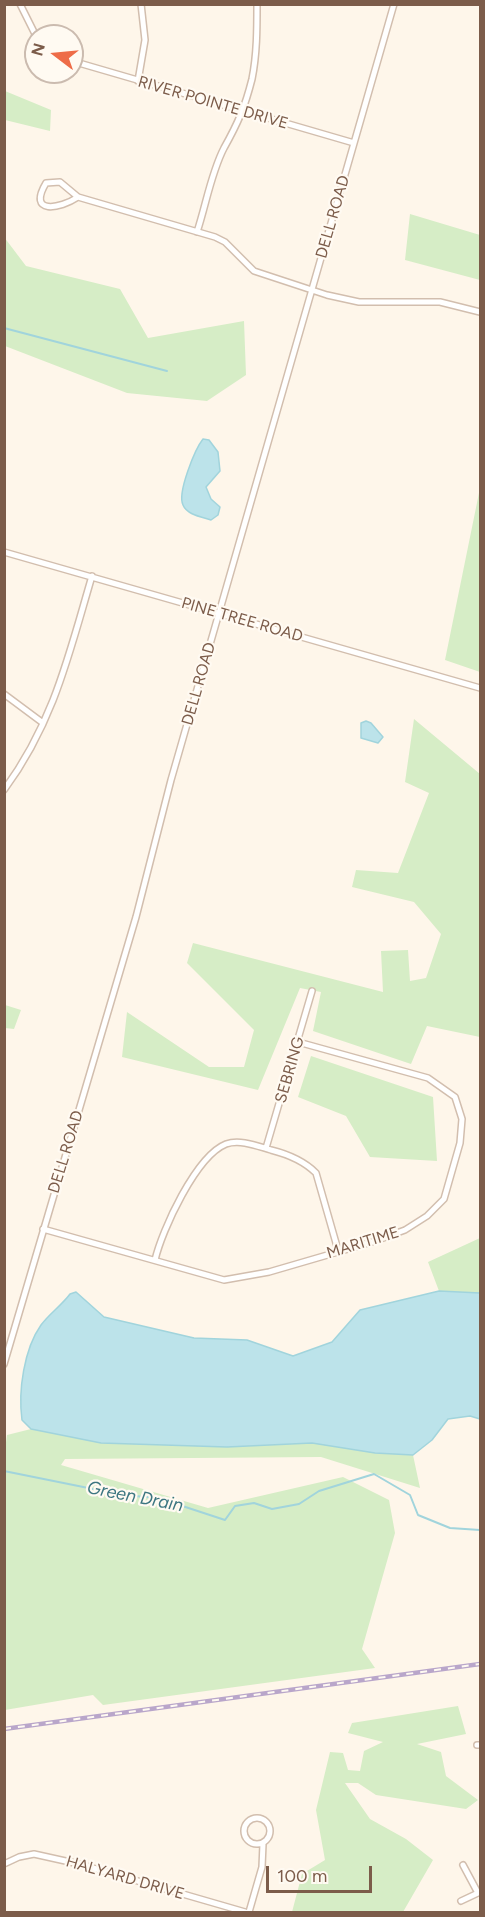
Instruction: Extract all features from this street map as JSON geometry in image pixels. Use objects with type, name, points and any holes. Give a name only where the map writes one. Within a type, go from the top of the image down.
[{"type":"street","points":[[20,4],[30,24]]},
{"type":"street","points":[[138,81],[145,40],[141,4]]},
{"type":"street","points":[[197,232],[216,169],[243,111],[254,64],[257,4]]},
{"type":"street","name":"DELL ROAD","points":[[4,1364],[136,917],[219,613],[394,4]]},
{"type":"street","name":"RIVER POINTE DRIVE","points":[[84,65],[354,143]]},
{"type":"street","points":[[78,197],[57,208],[48,207],[41,196],[46,183],[53,180],[60,182],[78,197],[225,242],[255,270],[311,290],[359,302],[428,300],[480,312]]},
{"type":"street","name":"PINE TREE ROAD","points":[[4,552],[480,688]]},
{"type":"street","points":[[4,790],[43,723],[67,668],[92,576]]},
{"type":"street","points":[[4,694],[43,723]]},
{"type":"street","name":"SEBRING","points":[[266,1148],[312,991]]},
{"type":"street","name":"MARITIME","points":[[43,1229],[224,1280],[269,1272],[405,1230],[427,1215],[444,1199],[460,1143],[462,1119],[455,1097],[428,1078],[298,1042]]},
{"type":"street","points":[[155,1260],[171,1214],[209,1156],[227,1144],[246,1142],[296,1159],[316,1173],[338,1250]]},
{"type":"street","points":[[247,1912],[262,1867],[263,1844],[269,1838],[270,1826],[258,1818],[251,1819],[245,1826],[245,1837],[252,1844],[263,1844]]},
{"type":"street","name":"HALYARD DRIVE","points":[[4,1864],[19,1857],[34,1854],[79,1864],[247,1912]]},
{"type":"street","points":[[461,1901],[479,1893],[463,1865]]},
{"type":"green space","points":[[5,91],[51,110],[50,131],[5,120]]},
{"type":"green space","points":[[410,214],[480,235],[480,280],[405,260]]},
{"type":"green space","points":[[4,237],[26,266],[120,289],[148,338],[244,321],[246,375],[207,401],[127,393],[5,346]]},
{"type":"green space","points":[[480,488],[480,672],[445,660]]},
{"type":"green space","points":[[414,719],[480,774],[480,1037],[427,1026],[411,1064],[313,1031],[321,992],[300,988],[258,1090],[122,1057],[127,1012],[209,1067],[244,1067],[254,1030],[187,963],[193,943],[383,992],[381,951],[408,950],[410,981],[426,978],[441,934],[414,902],[352,887],[356,870],[398,873],[429,793],[405,782]]},
{"type":"green space","points":[[5,1005],[21,1010],[14,1029],[5,1028]]},
{"type":"green space","points":[[311,1056],[433,1097],[437,1161],[370,1157],[346,1116],[298,1097]]},
{"type":"green space","points":[[480,1238],[480,1293],[439,1291],[428,1262]]},
{"type":"green space","points":[[31,1429],[101,1443],[227,1447],[312,1443],[375,1453],[413,1455],[420,1488],[321,1457],[65,1459],[61,1465],[208,1508],[343,1477],[389,1500],[395,1533],[362,1649],[375,1668],[103,1705],[93,1695],[5,1710],[4,1457],[7,1435]]},
{"type":"green space","points":[[458,1706],[466,1734],[417,1744],[441,1752],[446,1776],[478,1800],[466,1809],[376,1795],[358,1783],[345,1783],[370,1819],[406,1839],[433,1860],[403,1912],[292,1912],[302,1874],[325,1860],[316,1810],[330,1752],[343,1753],[348,1770],[360,1771],[364,1751],[383,1742],[348,1733],[352,1723]]},
{"type":"water","points":[[203,439],[209,440],[218,452],[220,471],[206,487],[211,499],[220,507],[218,515],[211,520],[188,511],[182,499],[188,471]]},
{"type":"water","points":[[366,721],[371,723],[383,737],[378,743],[361,738],[361,723]]},
{"type":"water","points":[[439,1291],[480,1293],[480,1419],[470,1416],[448,1419],[432,1440],[413,1455],[375,1453],[312,1443],[227,1447],[101,1443],[31,1429],[22,1420],[22,1384],[30,1346],[44,1321],[70,1294],[76,1292],[104,1317],[194,1338],[247,1340],[293,1356],[332,1342],[360,1310]]},
{"type":"waterway","points":[[4,328],[167,371]]},
{"type":"waterway","name":"Green Drain","points":[[4,1471],[123,1495],[158,1498],[225,1520],[235,1506],[254,1503],[272,1509],[299,1504],[319,1491],[374,1474],[410,1495],[418,1515],[450,1528],[480,1530]]},
{"type":"railway","points":[[4,1729],[480,1664]]}]
